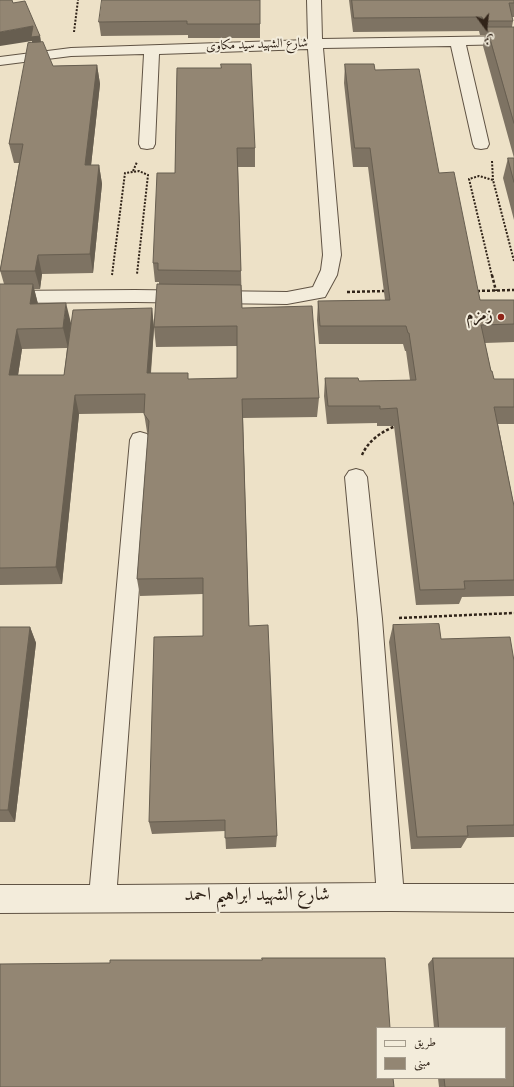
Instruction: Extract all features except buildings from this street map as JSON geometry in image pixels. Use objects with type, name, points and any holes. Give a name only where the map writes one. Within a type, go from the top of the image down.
[{"type":"street","points":[[0,297],[135,296],[287,298],[319,292],[327,280],[331,270],[332,255],[315,44],[314,0]]},
{"type":"street","name":"شارع الشهيد سيد مكاوى","points":[[0,61],[71,52],[315,44],[514,40]]},
{"type":"street","points":[[458,42],[481,144]]},
{"type":"street","points":[[147,144],[152,49]]},
{"type":"street","points":[[102,898],[140,440]]},
{"type":"street","points":[[356,477],[370,620],[391,897]]},
{"type":"street","name":"شارع الشهيد ابراهيم احمد","points":[[0,899],[391,897],[514,898]]},
{"type":"path","points":[[71,52],[78,0]]},
{"type":"path","points":[[110,296],[125,173],[135,171],[148,175],[135,296]]},
{"type":"path","points":[[496,291],[469,178],[478,176],[493,180],[514,261]]},
{"type":"path","points":[[473,291],[514,290]]},
{"type":"path","points":[[319,292],[388,291]]},
{"type":"path","points":[[356,477],[364,448],[389,428],[402,424]]},
{"type":"path","points":[[370,620],[514,613]]},
{"type":"place","name":"زمزم","points":[[501,317]]}]
